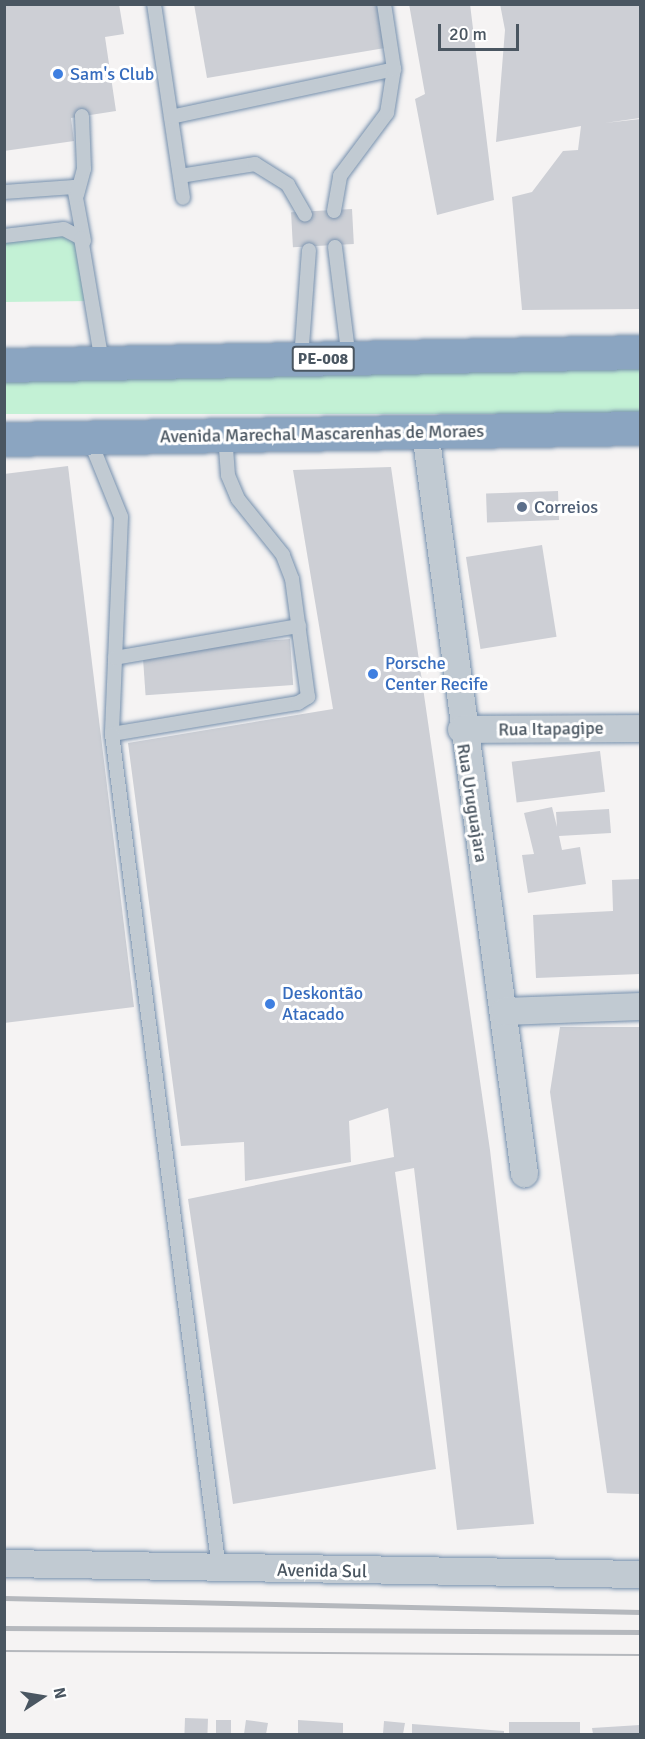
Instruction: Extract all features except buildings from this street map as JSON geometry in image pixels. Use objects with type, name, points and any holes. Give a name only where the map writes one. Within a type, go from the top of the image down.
[{"type":"highway","name":"PE-008","points":[[4,365],[640,352]]},
{"type":"highway","name":"Avenida Marechal Mascarenhas de Moraes","points":[[4,439],[640,428]]},
{"type":"street","name":"Rua Uruguajara","points":[[425,432],[461,729],[504,1011],[524,1173]]},
{"type":"street","name":"Rua Itapagipe","points":[[461,729],[640,728]]},
{"type":"street","points":[[504,1011],[640,1006]]},
{"type":"street","name":"Avenida Sul","points":[[4,1563],[219,1569],[640,1574]]},
{"type":"lane","points":[[154,4],[183,198]]},
{"type":"lane","points":[[334,212],[340,176],[384,123],[394,69],[384,4]]},
{"type":"lane","points":[[171,117],[394,69]]},
{"type":"lane","points":[[81,116],[84,169],[77,195],[102,362]]},
{"type":"lane","points":[[180,176],[255,164],[288,185],[305,214]]},
{"type":"lane","points":[[4,192],[67,184],[77,195]]},
{"type":"lane","points":[[4,236],[74,230],[85,246]]},
{"type":"lane","points":[[335,247],[349,359]]},
{"type":"lane","points":[[301,359],[309,250]]},
{"type":"lane","points":[[112,734],[298,703],[308,697],[299,626],[283,555],[238,499],[228,474],[225,435]]},
{"type":"lane","points":[[89,438],[121,517],[112,734],[219,1569]]},
{"type":"lane","points":[[115,658],[299,626]]},
{"type":"green space","points":[[56,233],[77,240],[91,301],[5,302],[5,240]]},
{"type":"green space","points":[[4,360],[640,360],[640,414],[4,414]]},
{"type":"tram line","points":[[4,1651],[640,1655]]},
{"type":"railway","points":[[4,1598],[640,1612]]},
{"type":"railway","points":[[4,1628],[640,1632]]},
{"type":"place","name":"Sam's Club","points":[[58,74]]},
{"type":"place","name":"Correios","points":[[522,507]]},
{"type":"place","name":"Porsche Center Recife","points":[[373,674]]},
{"type":"place","name":"Deskontão Atacado","points":[[270,1004]]}]
